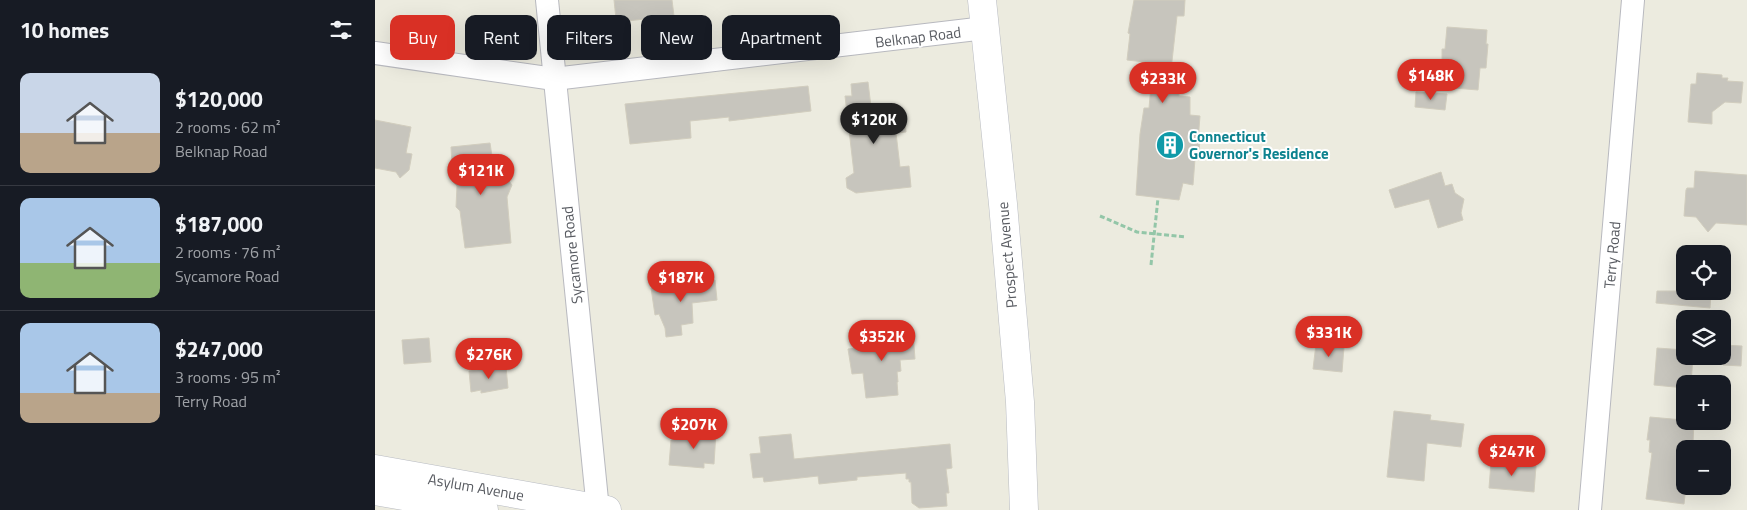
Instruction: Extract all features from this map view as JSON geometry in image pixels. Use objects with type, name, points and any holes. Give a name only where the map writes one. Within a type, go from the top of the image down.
[{"type":"main road","name":"Prospect Avenue","points":[[982,0],[1003,204],[1020,402],[1024,510]]},
{"type":"main road","name":"Asylum Avenue","points":[[375,469],[601,509]]},
{"type":"main road","name":"Asylum Avenue","points":[[375,491],[484,510]]},
{"type":"street","name":"Sycamore Road","points":[[547,0],[601,509]]},
{"type":"street","name":"Terry Road","points":[[1590,510],[1633,0]]},
{"type":"street","name":"Belknap Road","points":[[375,53],[554,79],[985,28]]},
{"type":"path","points":[[1151,265],[1158,198]]},
{"type":"path","points":[[1100,216],[1137,232],[1186,237]]},
{"type":"building","points":[[614,0],[672,0],[674,15],[641,15],[641,19],[631,20],[631,15],[616,15]]},
{"type":"building","name":"Connecticut Governor's Residence","points":[[1134,0],[1185,0],[1184,16],[1177,16],[1169,88],[1179,89],[1179,96],[1190,97],[1190,115],[1200,116],[1198,141],[1200,141],[1198,159],[1195,159],[1193,185],[1183,183],[1179,200],[1136,195],[1140,134],[1144,108],[1149,108],[1153,63],[1127,60],[1130,34],[1128,33]]},
{"type":"building","points":[[1447,27],[1487,30],[1486,68],[1480,68],[1478,90],[1442,87],[1442,49],[1445,49]]},
{"type":"building","points":[[1697,73],[1722,75],[1722,78],[1728,78],[1727,81],[1743,82],[1741,103],[1725,102],[1712,112],[1712,124],[1688,122],[1691,84],[1696,84]]},
{"type":"building","points":[[868,82],[872,115],[904,112],[906,132],[896,133],[900,167],[909,166],[911,187],[856,193],[847,188],[846,178],[854,173],[845,96],[852,96],[851,84]]},
{"type":"building","points":[[808,86],[811,111],[729,121],[729,117],[690,121],[691,138],[630,144],[625,104]]},
{"type":"building","points":[[1416,92],[1447,94],[1445,110],[1415,107]]},
{"type":"building","points":[[375,120],[411,127],[406,153],[412,154],[409,170],[400,178],[396,172],[375,168]]},
{"type":"building","points":[[490,143],[494,169],[504,168],[505,176],[512,185],[507,197],[511,243],[465,248],[460,211],[456,207],[457,186],[453,182],[451,147]]},
{"type":"building","points":[[1695,171],[1747,175],[1747,225],[1716,223],[1708,232],[1696,217],[1684,216],[1686,190],[1687,188],[1694,188]]},
{"type":"building","points":[[1441,172],[1445,186],[1452,184],[1455,193],[1464,199],[1461,213],[1463,220],[1438,228],[1429,199],[1395,208],[1389,190]]},
{"type":"building","points":[[715,280],[717,300],[692,303],[693,323],[681,325],[682,335],[666,337],[665,328],[659,314],[655,315],[651,288]]},
{"type":"building","points":[[1657,291],[1676,291],[1676,300],[1710,300],[1710,308],[1656,303]]},
{"type":"building","points":[[913,333],[915,359],[900,360],[901,371],[897,372],[898,395],[866,398],[863,373],[852,374],[848,349],[862,347],[861,338]]},
{"type":"building","points":[[429,338],[431,362],[404,364],[402,340]]},
{"type":"building","points":[[1316,344],[1344,347],[1342,372],[1313,369]]},
{"type":"building","points":[[1731,345],[1742,346],[1741,366],[1723,365],[1731,365]]},
{"type":"building","points":[[1657,348],[1676,349],[1676,365],[1692,365],[1692,375],[1676,375],[1676,387],[1654,385]]},
{"type":"building","points":[[506,367],[508,388],[481,393],[481,390],[471,392],[469,371]]},
{"type":"building","points":[[1394,411],[1431,415],[1430,420],[1464,424],[1461,447],[1427,443],[1424,481],[1387,477]]},
{"type":"building","points":[[1650,417],[1676,419],[1676,430],[1694,430],[1693,440],[1676,440],[1676,495],[1685,495],[1684,504],[1646,499],[1652,453],[1649,452],[1650,440],[1647,440]]},
{"type":"building","points":[[686,430],[716,432],[714,464],[704,463],[704,468],[669,465],[671,440],[685,439]]},
{"type":"building","points":[[791,434],[794,459],[950,444],[952,468],[946,469],[949,493],[946,493],[947,506],[919,508],[912,503],[911,482],[909,482],[909,479],[906,479],[906,473],[857,477],[857,480],[819,484],[818,476],[764,482],[763,477],[753,478],[750,454],[761,453],[759,437]]},
{"type":"building","points":[[1491,462],[1536,466],[1534,492],[1489,488]]},
{"type":"place","name":"Connecticut Governor's Residence","points":[[1170,145]]}]
